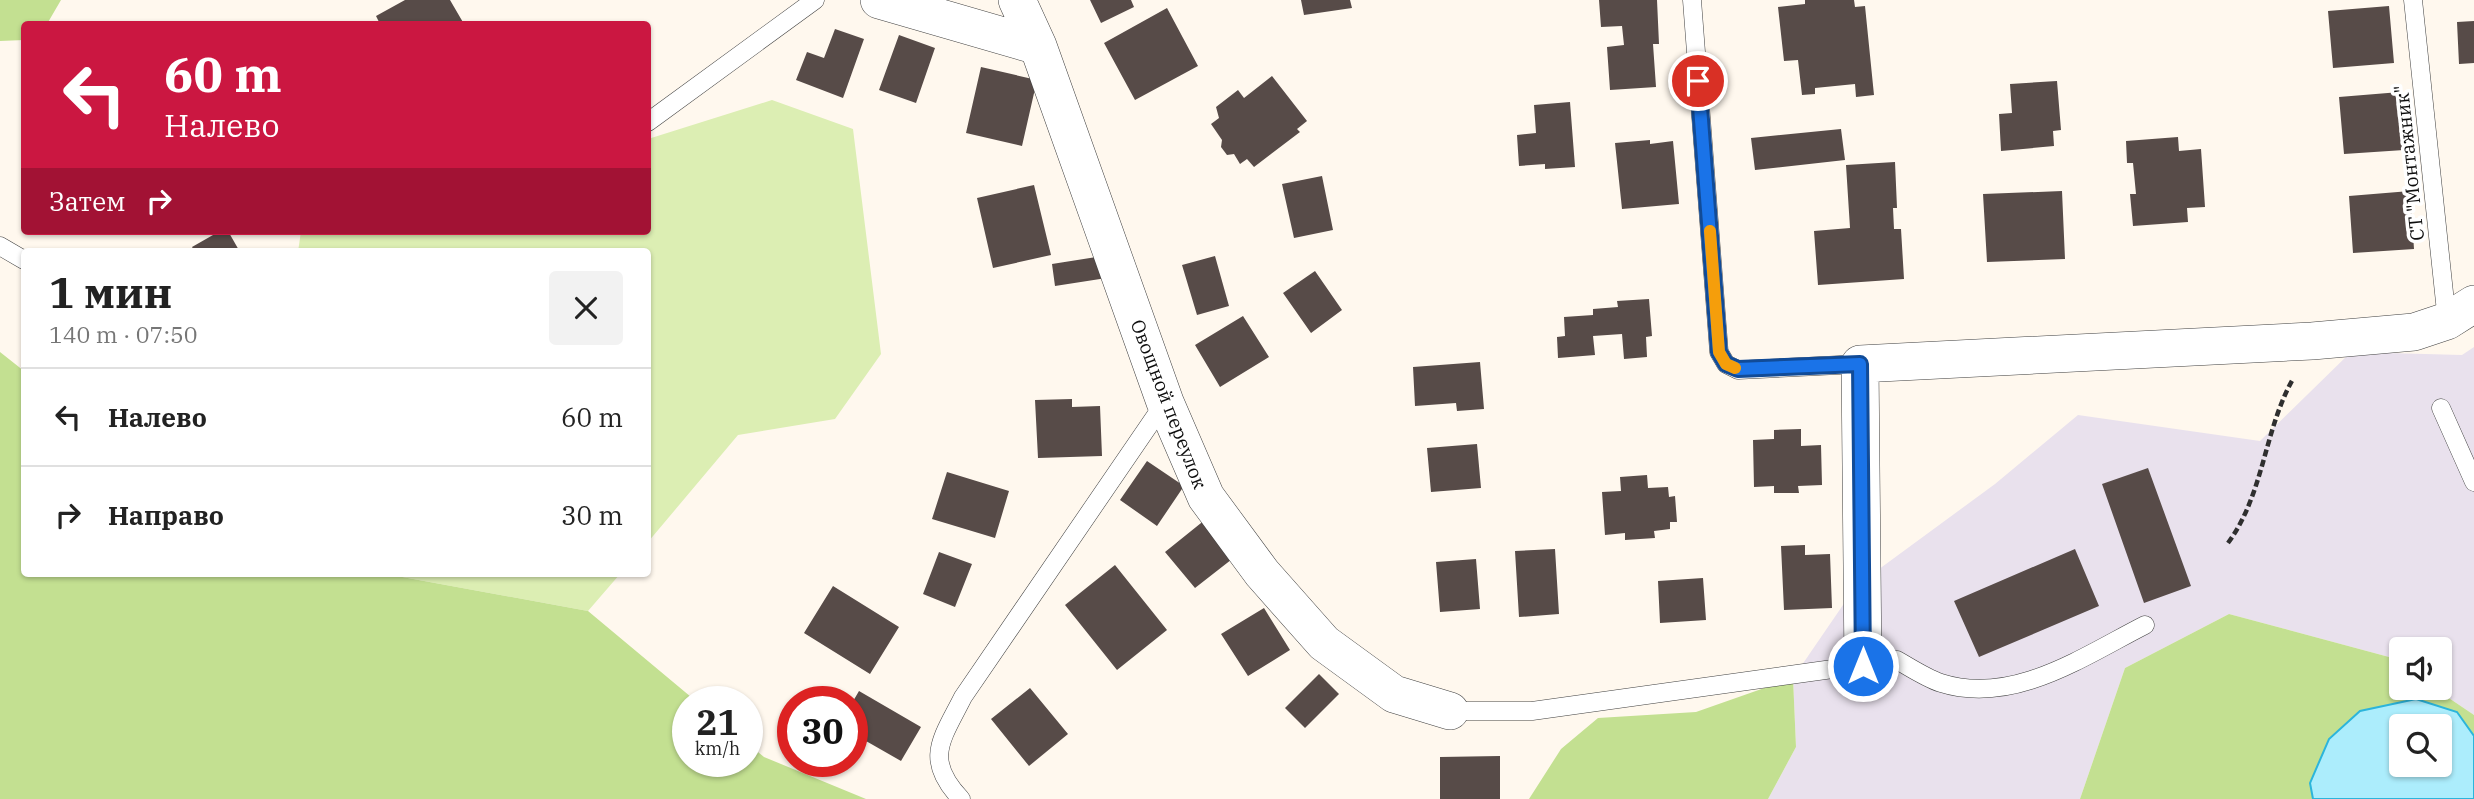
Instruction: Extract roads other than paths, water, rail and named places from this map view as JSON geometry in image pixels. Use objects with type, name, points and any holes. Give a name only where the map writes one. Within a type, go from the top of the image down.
[{"type":"street","points":[[879,0],[1038,46]]},
{"type":"street","name":"Овощной переулок","points":[[1017,0],[1038,46],[1165,402],[1206,497],[1262,573],[1324,643],[1394,694],[1450,711]]},
{"type":"street","points":[[1863,666],[1860,364],[2312,341],[2414,332],[2460,313]]},
{"type":"lane","points":[[651,120],[815,0]]},
{"type":"lane","points":[[1692,0],[1719,352],[1726,364],[1738,369],[1860,364]]},
{"type":"lane","name":"СТ \"Монтажник\"","points":[[2413,0],[2460,313]]},
{"type":"lane","points":[[0,246],[21,258]]},
{"type":"lane","points":[[961,799],[941,770],[938,747],[963,697],[1165,402]]},
{"type":"lane","points":[[2441,408],[2474,482]]},
{"type":"lane","points":[[1450,711],[1532,711],[1897,660],[1942,683],[1992,688],[2039,678],[2145,625]]},
{"type":"water","points":[[2411,700],[2457,712],[2474,736],[2474,799],[2313,799],[2310,783],[2329,739],[2360,711]]}]
